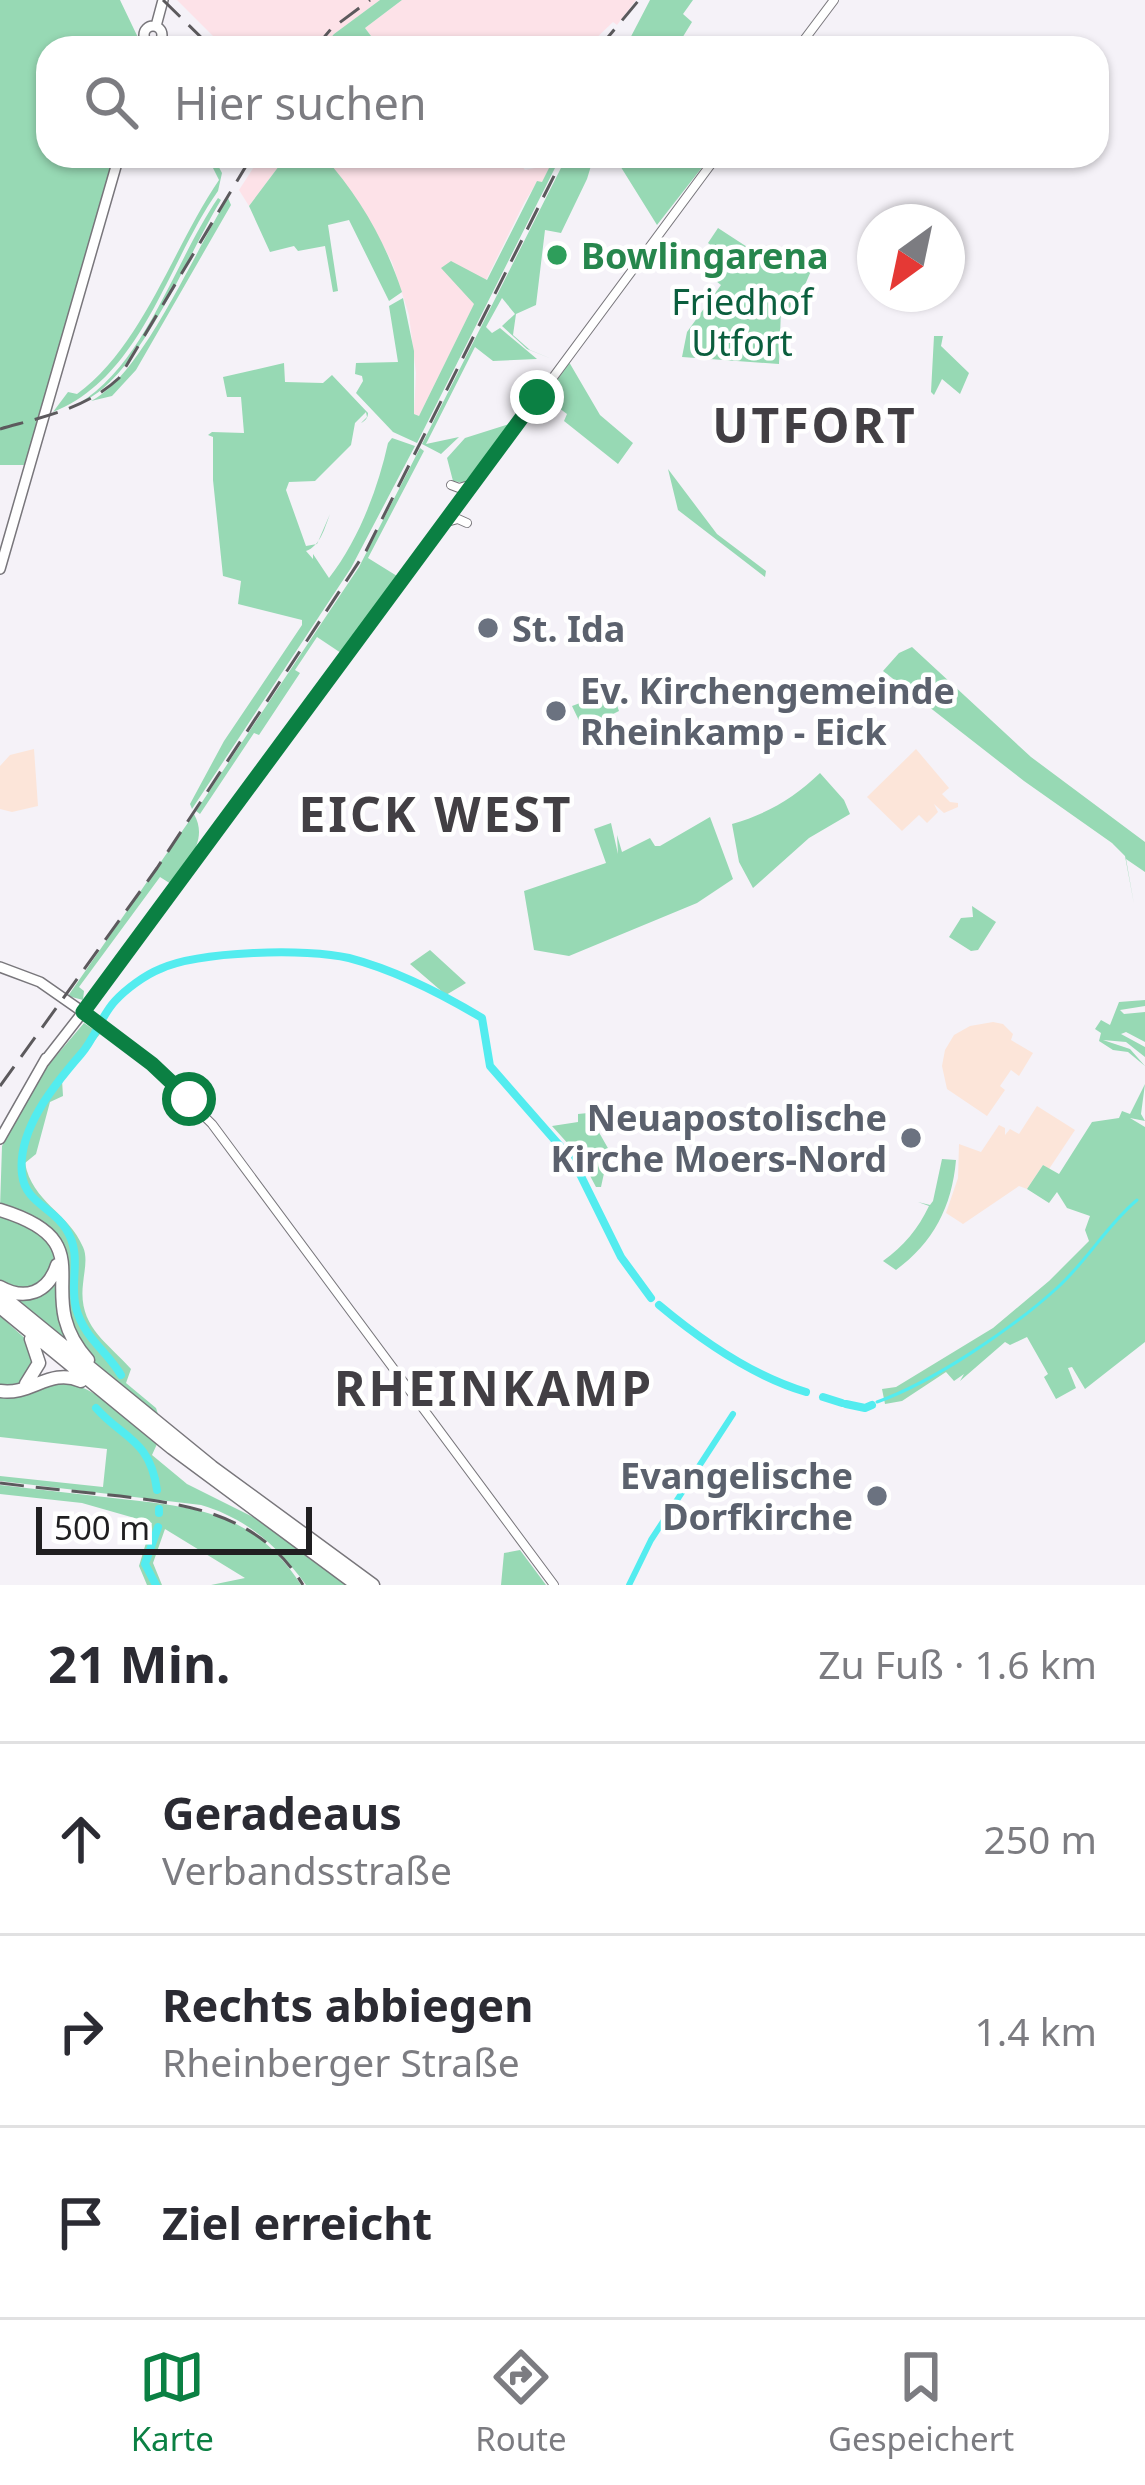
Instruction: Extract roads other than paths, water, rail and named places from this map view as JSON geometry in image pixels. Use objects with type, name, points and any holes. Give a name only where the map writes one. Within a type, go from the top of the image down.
[{"type":"highway","points":[[0,1212],[43,1231],[58,1257],[53,1277],[40,1290],[21,1295],[0,1290]]},
{"type":"highway","points":[[0,1212],[40,1224],[56,1239],[67,1328],[82,1354],[122,1396]]},
{"type":"highway","points":[[0,1290],[122,1396],[276,1516],[374,1585]]},
{"type":"highway","points":[[0,1307],[207,1476],[357,1585]]},
{"type":"highway","points":[[0,1389],[25,1385],[38,1370],[37,1348],[19,1323]]},
{"type":"highway","points":[[0,1389],[16,1392],[47,1378],[65,1376],[104,1393]]},
{"type":"main road","points":[[160,36],[156,26],[163,0]]},
{"type":"main road","points":[[807,36],[834,0]]},
{"type":"main road","points":[[0,569],[115,168]]},
{"type":"main road","points":[[0,1139],[44,1062],[81,1011],[708,168]]},
{"type":"main road","points":[[451,485],[471,484]]},
{"type":"main road","points":[[441,524],[458,519],[467,523]]},
{"type":"main road","points":[[0,967],[40,982],[100,1025],[152,1064],[212,1124],[554,1585]]},
{"type":"waterway","points":[[121,1375],[80,1319],[74,1298],[71,1239],[24,1184],[25,1141],[40,1109],[115,1001],[154,972],[200,958],[281,952],[349,958],[418,984],[482,1018],[490,1066],[574,1162],[621,1257],[651,1298]]},
{"type":"waterway","points":[[877,1402],[947,1368],[1039,1304],[1137,1200]]},
{"type":"waterway","points":[[659,1305],[728,1356],[806,1392]]},
{"type":"waterway","points":[[823,1397],[842,1403]]},
{"type":"waterway","points":[[846,1404],[872,1405]]},
{"type":"waterway","points":[[96,1408],[141,1450],[157,1490]]},
{"type":"waterway","points":[[629,1585],[651,1540],[733,1414]]},
{"type":"waterway","points":[[156,1585],[145,1564],[158,1527]]},
{"type":"railway","points":[[163,0],[200,36]]},
{"type":"railway","points":[[325,36],[370,0]]},
{"type":"railway","points":[[609,36],[639,0]]},
{"type":"railway","points":[[0,429],[78,405],[119,378],[245,168]]},
{"type":"railway","points":[[0,1086],[157,868],[366,551],[558,168]]},
{"type":"railway","points":[[0,1483],[147,1500],[224,1518],[267,1543],[303,1585]]},
{"type":"place","name":"Bowlingarena","points":[[557,255]]},
{"type":"place","name":"St. Ida","points":[[488,628]]},
{"type":"place","name":"Ev. Kirchengemeinde Rheinkamp - Eick","points":[[556,711]]},
{"type":"place","name":"Neuapostolische Kirche Moers-Nord","points":[[911,1138]]},
{"type":"place","name":"Evangelische Dorfkirche","points":[[877,1496]]},
{"type":"district","name":"UTFORT","points":[[815,424]]},
{"type":"district","name":"EICK WEST","points":[[436,813]]},
{"type":"district","name":"RHEINKAMP","points":[[494,1387]]},
{"type":"park label","name":"Friedhof Utfort","points":[[742,322]]}]
